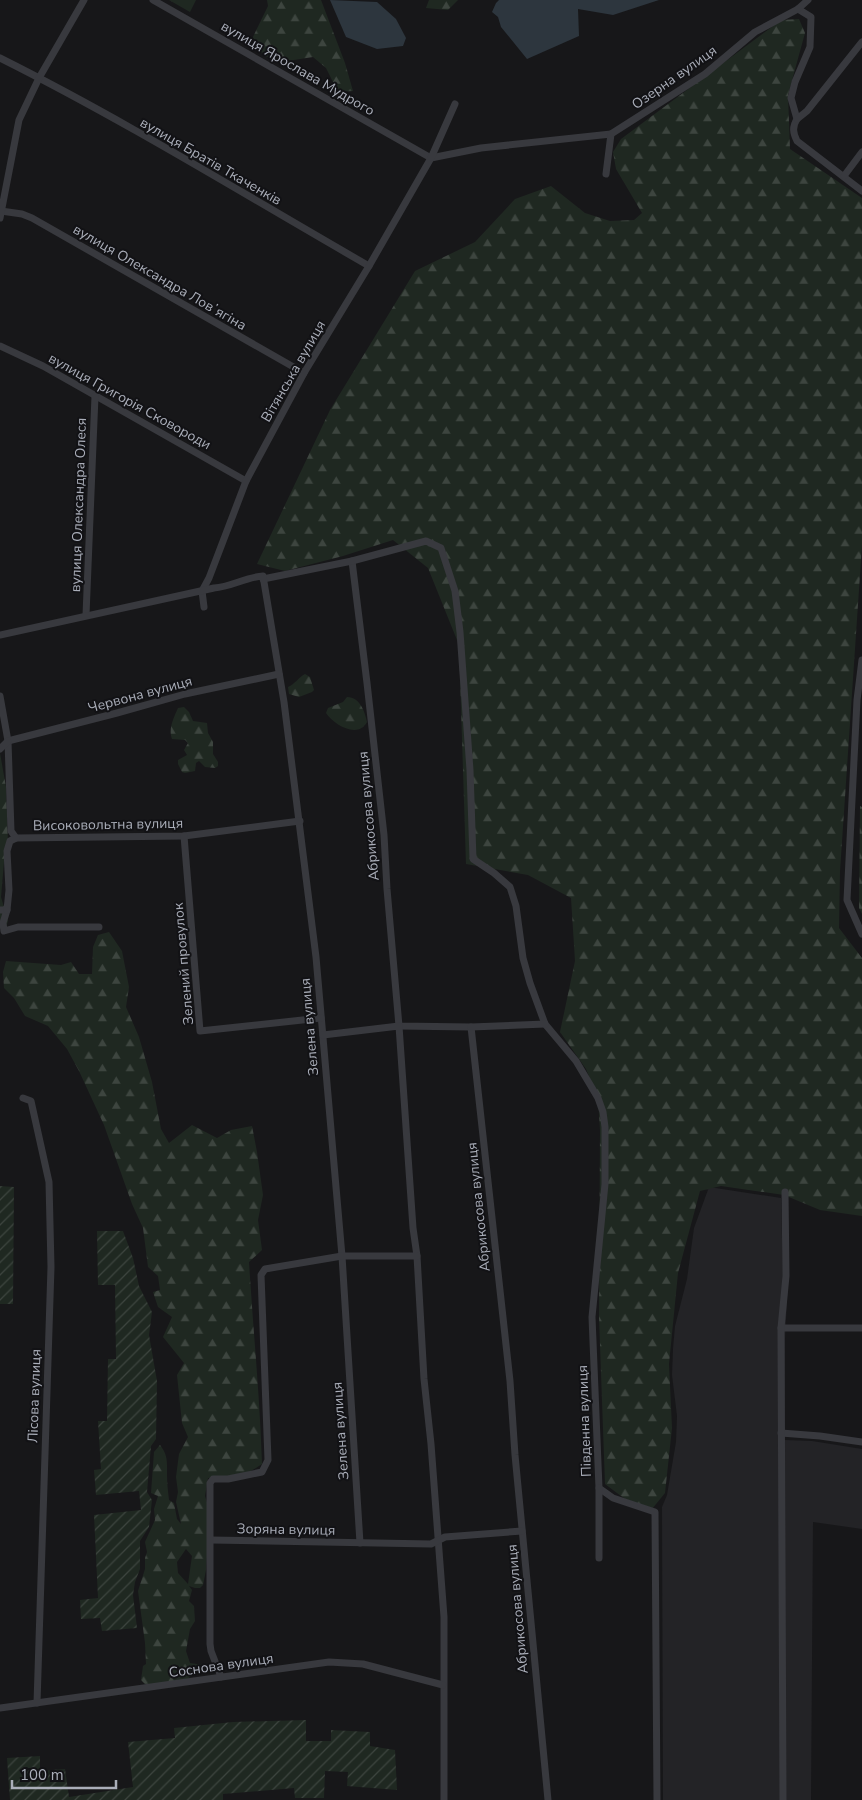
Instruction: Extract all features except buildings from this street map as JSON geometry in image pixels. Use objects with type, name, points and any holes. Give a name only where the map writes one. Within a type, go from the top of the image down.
[{"type":"street","points":[[1,215],[19,120],[40,78],[84,0]]},
{"type":"street","name":"вулиця Ярослава Мудрого","points":[[153,0],[431,158]]},
{"type":"street","name":"Озерна вулиця","points":[[611,134],[705,74],[755,32],[798,9],[808,0]]},
{"type":"street","points":[[798,9],[811,17],[811,28],[810,47],[795,82],[791,98],[796,119],[793,133],[798,141],[862,191]]},
{"type":"street","points":[[796,119],[808,111],[862,42]]},
{"type":"street","name":"вулиця Братів Ткаченків","points":[[0,58],[40,78],[369,266]]},
{"type":"street","name":"Вітянська вулиця","points":[[202,591],[209,578],[246,481],[304,373],[369,266],[431,158],[455,104]]},
{"type":"street","points":[[431,158],[481,148],[611,134],[606,174]]},
{"type":"street","points":[[844,176],[862,152]]},
{"type":"street","name":"вулиця Олександра Ловʼягіна","points":[[1,215],[22,214],[32,218],[304,373]]},
{"type":"street","name":"вулиця Григорія Сковороди","points":[[0,346],[43,366],[246,481]]},
{"type":"street","name":"вулиця Олександра Олеся","points":[[86,615],[95,396]]},
{"type":"street","points":[[0,635],[214,588],[228,587],[258,576],[263,576],[263,578],[352,561],[426,541],[442,548],[455,590],[470,770],[473,859],[494,873],[510,887],[516,906],[523,958],[530,984],[545,1024],[472,1027],[399,1026],[323,1035]]},
{"type":"street","name":"Абрикосова вулиця","points":[[352,561],[384,835],[411,1203],[417,1256],[424,1379],[438,1541]]},
{"type":"street","points":[[209,578],[209,585],[214,588]]},
{"type":"street","name":"Зелена вулиця","points":[[263,578],[300,821],[316,957],[342,1256],[360,1542]]},
{"type":"street","points":[[202,591],[204,607]]},
{"type":"street","points":[[862,660],[856,700],[846,900],[862,934]]},
{"type":"street","name":"Червона вулиця","points":[[8,741],[185,694],[279,674]]},
{"type":"street","name":"Високовольтна вулиця","points":[[0,696],[8,741],[11,831],[16,838],[184,836],[300,821]]},
{"type":"street","points":[[0,749],[8,741]]},
{"type":"street","name":"Зелений провулок","points":[[184,836],[200,1031],[321,1018]]},
{"type":"street","points":[[16,838],[10,841],[6,851],[9,890],[2,923],[4,931],[18,927],[99,927]]},
{"type":"street","name":"Південна вулиця","points":[[545,1024],[576,1061],[598,1098],[605,1127],[605,1184],[592,1317],[599,1445],[599,1488],[613,1498],[655,1512],[657,1800]]},
{"type":"street","name":"Абрикосова вулиця","points":[[472,1027],[510,1381],[514,1455],[548,1800]]},
{"type":"street","name":"Лісова вулиця","points":[[23,1098],[31,1101],[49,1182],[51,1267],[37,1704]]},
{"type":"street","points":[[783,1800],[781,1328],[786,1276],[784,1192]]},
{"type":"street","points":[[220,1677],[210,1644],[210,1482],[214,1479],[228,1479],[262,1472],[268,1460],[261,1275],[266,1269],[342,1256],[417,1256]]},
{"type":"street","points":[[781,1328],[862,1328]]},
{"type":"street","points":[[781,1433],[862,1442]]},
{"type":"street","points":[[599,1488],[599,1558]]},
{"type":"street","name":"Зоряна вулиця","points":[[211,1540],[431,1544],[445,1537],[522,1531]]},
{"type":"street","points":[[438,1541],[444,1617],[444,1800]]},
{"type":"street","name":"Соснова вулиця","points":[[0,1708],[330,1662],[363,1664],[444,1685]]},
{"type":"shaded area","points":[[330,0],[377,2],[396,19],[406,38],[403,46],[377,49],[346,37]]},
{"type":"shaded area","points":[[499,0],[659,0],[613,15],[578,9],[579,36],[527,59],[501,27],[498,17],[492,12]]},
{"type":"shaded area","points":[[709,1187],[781,1198],[783,1279],[788,1281],[785,1339],[785,1440],[812,1441],[862,1449],[862,1529],[813,1522],[811,1800],[663,1800],[662,1507],[667,1495],[676,1442],[677,1416],[672,1375],[673,1349],[675,1326],[687,1279],[694,1228]]},
{"type":"green space","points":[[169,0],[196,0],[190,12]]},
{"type":"green space","points":[[267,0],[321,0],[345,63],[353,91],[338,92],[326,68],[313,57],[281,62],[265,56],[251,41],[268,6]]},
{"type":"green space","points":[[429,0],[458,0],[448,10],[426,8]]},
{"type":"green space","points":[[799,19],[805,33],[788,95],[790,149],[862,198],[862,545],[840,871],[839,928],[862,958],[862,1216],[820,1210],[784,1195],[721,1186],[700,1191],[678,1273],[669,1364],[672,1428],[665,1493],[652,1509],[625,1499],[605,1484],[599,1317],[600,1130],[598,1098],[586,1069],[560,1032],[575,961],[571,898],[528,875],[466,864],[459,645],[428,568],[393,540],[343,556],[285,571],[257,564],[330,410],[415,271],[475,242],[515,199],[551,186],[585,213],[610,221],[634,220],[642,213],[616,169],[613,152],[621,139],[781,20]]},
{"type":"green space","points":[[305,674],[310,677],[314,690],[299,697],[289,694],[288,687]]},
{"type":"green space","points":[[347,697],[359,702],[367,722],[363,727],[352,730],[340,726],[326,713],[328,708],[343,702]]},
{"type":"green space","points":[[184,707],[189,712],[193,721],[207,723],[208,733],[213,742],[213,754],[218,762],[218,766],[215,768],[205,767],[199,761],[196,763],[195,771],[182,772],[178,760],[187,755],[184,750],[188,743],[185,740],[172,739],[171,731],[178,708]]},
{"type":"green space","points":[[0,753],[6,787],[8,843],[5,850],[1,897],[8,921],[6,927],[0,929]]},
{"type":"green space","points":[[860,806],[862,807],[862,914],[859,908]]},
{"type":"green space","points":[[109,932],[122,951],[129,987],[126,1007],[139,1037],[152,1082],[161,1129],[169,1143],[192,1125],[217,1138],[231,1130],[252,1126],[263,1195],[258,1220],[262,1250],[249,1262],[262,1464],[242,1474],[230,1477],[208,1478],[205,1496],[210,1512],[206,1570],[203,1585],[200,1588],[189,1586],[192,1590],[189,1601],[194,1606],[195,1621],[190,1629],[186,1651],[190,1663],[210,1666],[192,1675],[184,1682],[150,1689],[141,1680],[143,1666],[146,1664],[138,1591],[145,1569],[147,1552],[145,1542],[155,1520],[154,1509],[158,1496],[151,1493],[154,1452],[160,1445],[166,1459],[169,1500],[174,1503],[177,1519],[181,1524],[176,1502],[178,1492],[176,1477],[179,1454],[188,1437],[182,1423],[177,1375],[184,1363],[163,1337],[172,1317],[158,1307],[153,1292],[160,1290],[158,1276],[148,1267],[143,1228],[132,1204],[104,1125],[79,1071],[67,1049],[48,1026],[25,1016],[14,998],[4,988],[3,972],[6,961],[61,965],[71,962],[79,974],[92,974],[93,947],[98,935]],"holes":[[[186,1549],[192,1556],[188,1584],[178,1573],[177,1562]]]},
{"type":"green space","points":[[0,1186],[14,1187],[13,1304],[0,1304]]},
{"type":"green space","points":[[97,1231],[123,1231],[133,1258],[139,1286],[152,1312],[149,1335],[157,1381],[156,1439],[151,1446],[147,1492],[152,1500],[149,1527],[140,1541],[140,1569],[133,1595],[137,1628],[102,1631],[100,1618],[81,1619],[80,1600],[98,1598],[94,1515],[141,1510],[139,1491],[96,1495],[94,1470],[101,1469],[98,1421],[107,1421],[108,1359],[116,1359],[115,1285],[98,1285]]},
{"type":"green space","points":[[306,1720],[306,1741],[331,1741],[331,1730],[370,1732],[370,1746],[395,1750],[397,1790],[347,1786],[348,1772],[325,1771],[324,1798],[295,1798],[294,1788],[223,1794],[223,1800],[10,1800],[7,1758],[40,1756],[40,1771],[65,1769],[69,1797],[133,1787],[128,1742],[175,1738],[174,1728],[233,1722]]}]
